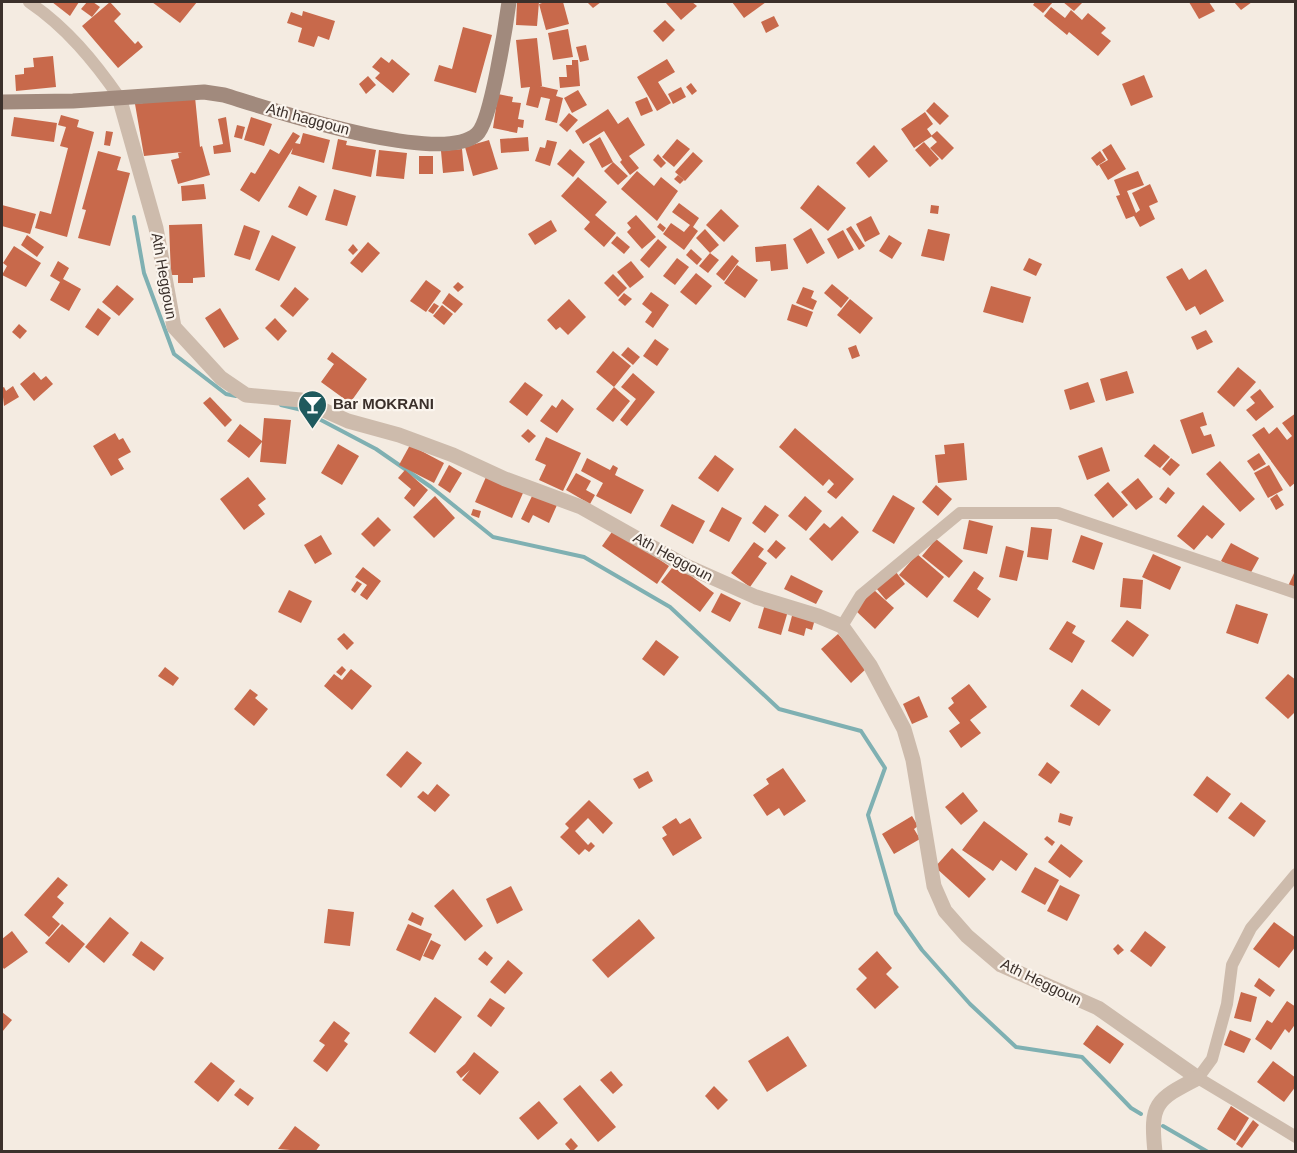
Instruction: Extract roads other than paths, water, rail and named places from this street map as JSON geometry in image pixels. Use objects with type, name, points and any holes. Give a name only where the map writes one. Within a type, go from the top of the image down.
[{"type":"main road","name":"Ath haggoun","points":[[2,102],[204,92],[224,95],[342,129],[385,138],[407,142],[465,141],[477,134],[488,112],[508,6]]},
{"type":"street","points":[[29,2],[49,15],[93,60],[119,97]]},
{"type":"street","name":"Ath Heggoun","points":[[119,97],[156,228],[174,327],[221,378],[246,394],[302,400],[348,422],[399,435],[453,455],[505,479],[581,507],[684,565],[756,597],[818,616],[842,626],[870,664],[904,729],[913,760],[934,886],[945,911],[967,936],[1001,965],[1098,1008],[1197,1078],[1296,1137]]},
{"type":"street","points":[[842,626],[861,595],[960,513],[1058,513],[1296,593]]},
{"type":"street","points":[[1155,1152],[1152,1122],[1154,1111],[1176,1089],[1197,1078],[1212,1059],[1227,1004],[1232,965],[1251,928],[1296,874]]},
{"type":"waterway","points":[[134,217],[144,273],[174,354],[226,394],[236,396]]},
{"type":"waterway","points":[[281,405],[302,410],[376,449],[431,487],[493,537],[584,557],[670,607],[779,709],[861,731],[885,768],[868,815],[896,913],[922,950],[970,1004],[1016,1047],[1082,1057],[1131,1108],[1141,1114]]},
{"type":"waterway","points":[[1163,1126],[1208,1152]]},
{"type":"place","name":"Bar MOKRANI","points":[[312,430]]}]
